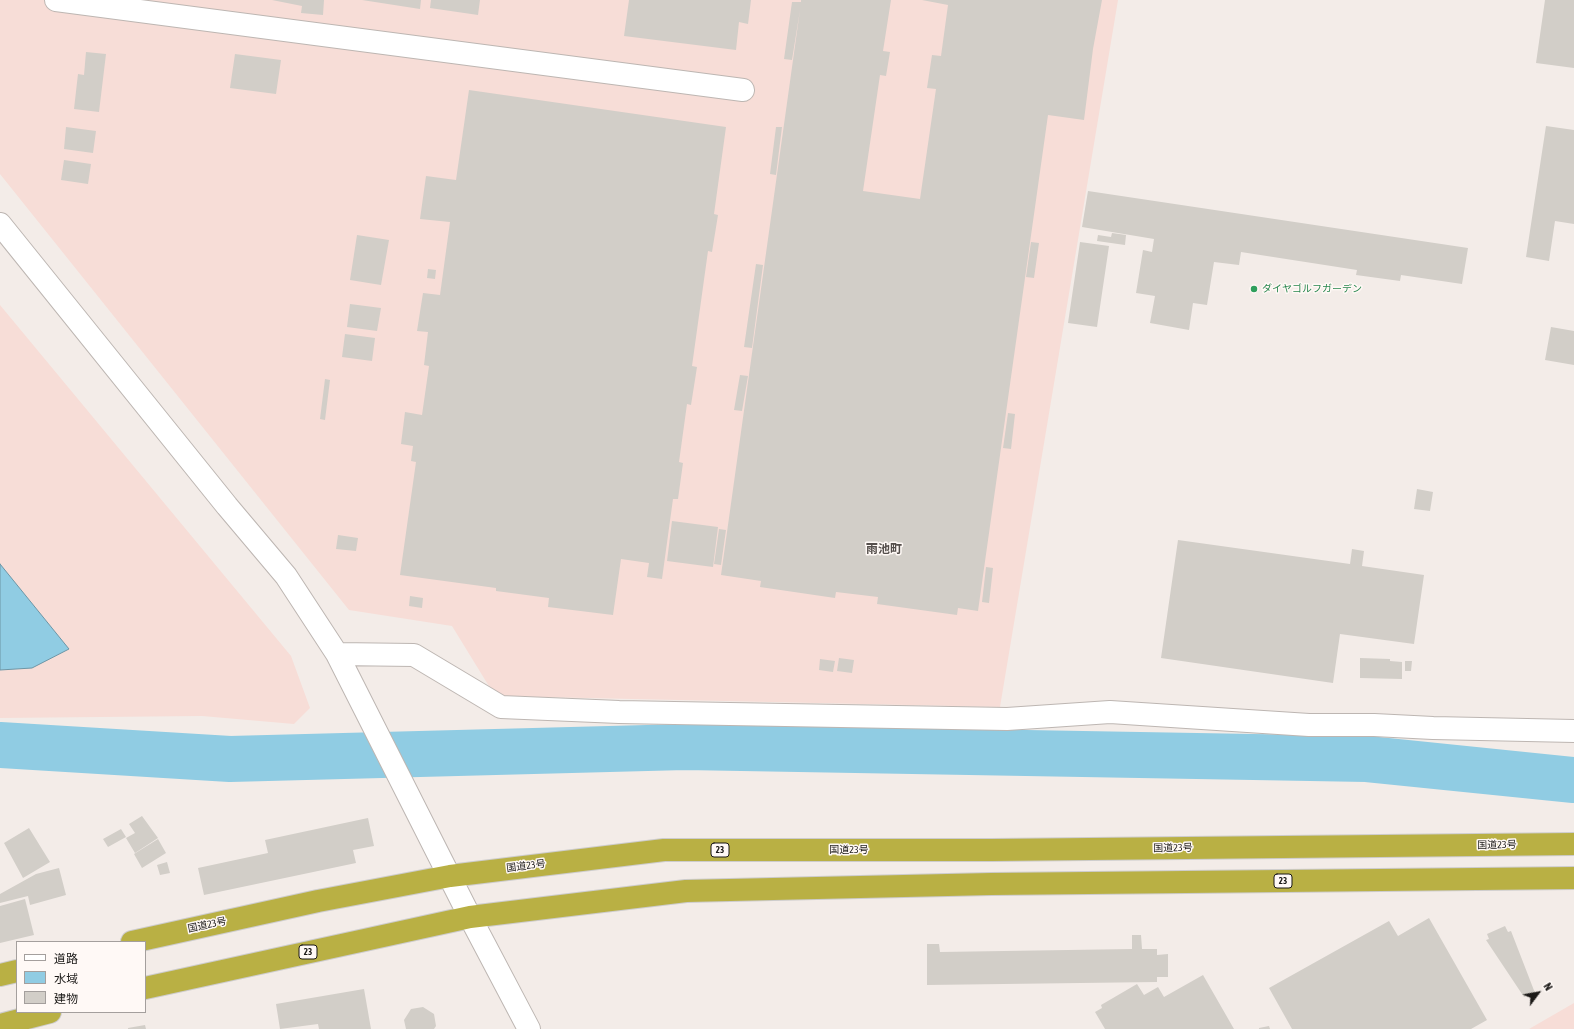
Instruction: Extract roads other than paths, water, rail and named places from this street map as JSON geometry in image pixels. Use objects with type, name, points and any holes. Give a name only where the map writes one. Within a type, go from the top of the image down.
[{"type":"highway","name":"国道23号","points":[[137,941],[318,901],[450,876],[664,850],[992,850],[1574,844]]},
{"type":"highway","name":"23","points":[[146,988],[470,917],[686,891],[991,884],[1574,878]]},
{"type":"highway","points":[[0,975],[16,971]]},
{"type":"highway","points":[[0,1025],[46,1013]]},
{"type":"street","points":[[56,0],[743,90]]},
{"type":"street","points":[[0,224],[222,500],[286,576],[337,654],[470,917],[529,1029]]},
{"type":"street","points":[[337,654],[414,655],[501,707],[619,712],[1007,720],[1110,712],[1309,725],[1374,725],[1433,728],[1574,731]]},
{"type":"water","points":[[0,564],[69,649],[32,668],[0,670]]},
{"type":"waterway","points":[[0,745],[230,759],[685,747],[1367,759],[1574,780]]},
{"type":"place","name":"ダイヤゴルフガーデン","points":[[1254,289]]},
{"type":"district","name":"雨池町","points":[[884,549]]}]
